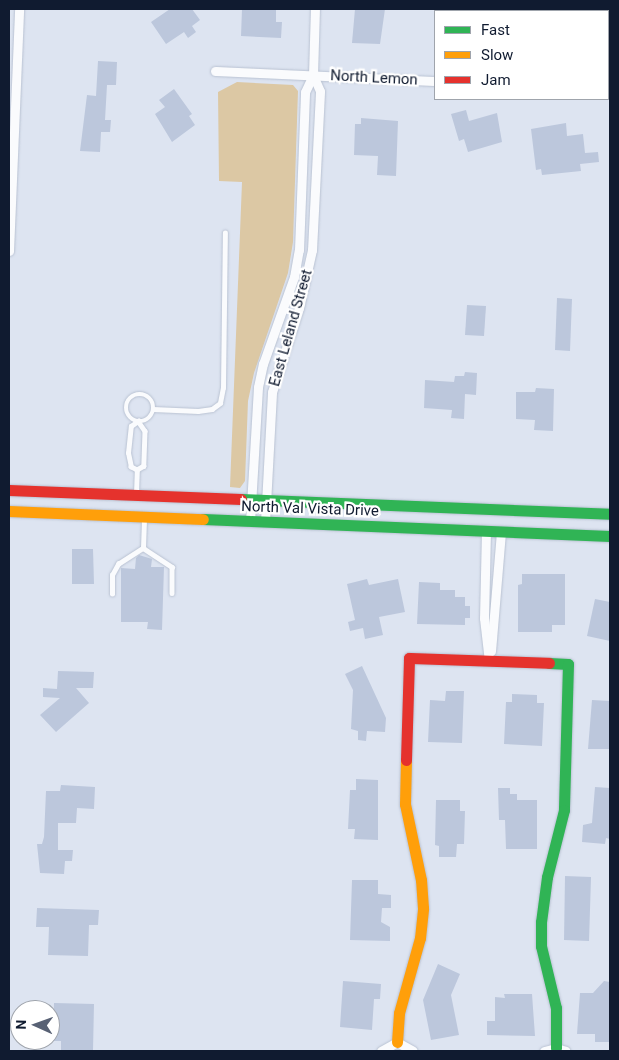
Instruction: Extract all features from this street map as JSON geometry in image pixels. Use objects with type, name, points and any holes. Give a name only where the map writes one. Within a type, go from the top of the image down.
[{"type":"main road","name":"North Val Vista Drive","points":[[9,490],[610,514]]},
{"type":"main road","name":"North Val Vista Drive","points":[[9,511],[610,536]]},
{"type":"main road","points":[[397,1042],[399,1013],[420,938],[423,908],[421,880],[405,804],[409,658],[568,664],[564,810],[547,877],[540,922],[541,946],[556,1008],[561,1049]]},
{"type":"street","points":[[9,251],[18,9]]},
{"type":"street","name":"East Leland Street","points":[[250,522],[258,387],[263,364],[294,277],[299,250],[305,92],[313,75],[315,9]]},
{"type":"street","name":"North Lemon","points":[[215,72],[434,81]]},
{"type":"street","name":"East Leland Street","points":[[264,522],[269,411],[275,375],[299,308],[312,250],[320,91],[313,75]]},
{"type":"street","points":[[486,531],[484,618],[489,661]]},
{"type":"street","points":[[489,661],[499,574],[501,531]]},
{"type":"street","points":[[485,574],[499,574]]},
{"type":"street","points":[[382,1051],[397,1042],[413,1051]]},
{"type":"street","points":[[544,1051],[561,1049]]},
{"type":"lane","points":[[153,409],[198,411],[212,409],[220,403],[224,388],[225,233]]},
{"type":"lane","points":[[137,470],[144,466],[145,431],[138,421],[126,410],[130,398],[138,394],[147,396],[153,409]]},
{"type":"lane","points":[[137,470],[131,467],[128,453],[131,426],[138,421],[148,418],[153,409]]},
{"type":"lane","points":[[136,495],[137,470]]},
{"type":"lane","points":[[143,548],[144,517]]},
{"type":"lane","points":[[112,594],[112,575],[118,564],[143,548]]},
{"type":"lane","points":[[143,548],[172,567],[172,593]]},
{"type":"lane","points":[[130,557],[136,561]]},
{"type":"lane","points":[[152,562],[159,559]]},
{"type":"shaded area","points":[[237,82],[293,85],[298,91],[293,242],[288,273],[254,373],[248,401],[245,481],[240,488],[230,487],[242,182],[219,181],[218,92]]},
{"type":"building","points":[[170,9],[192,9],[200,20],[192,26],[196,32],[188,38],[184,32],[166,44],[151,22]]},
{"type":"building","points":[[242,9],[276,9],[276,22],[282,22],[281,38],[241,36]]},
{"type":"building","points":[[355,9],[385,9],[380,44],[352,43]]},
{"type":"building","points":[[98,61],[117,62],[116,85],[107,85],[105,120],[111,120],[110,132],[101,132],[100,152],[80,151],[87,95],[96,96]]},
{"type":"building","points":[[174,89],[192,114],[189,116],[195,125],[172,142],[155,114],[165,107],[159,100]]},
{"type":"building","points":[[466,110],[469,121],[497,113],[502,142],[468,152],[464,139],[459,141],[451,114]]},
{"type":"building","points":[[361,118],[398,121],[396,176],[377,175],[378,156],[354,155],[355,124],[361,124]]},
{"type":"building","points":[[566,123],[567,136],[583,134],[585,153],[598,152],[599,162],[580,164],[581,171],[542,175],[541,169],[536,170],[531,129]]},
{"type":"building","points":[[557,298],[572,299],[570,351],[555,350]]},
{"type":"building","points":[[467,305],[486,306],[484,336],[465,335]]},
{"type":"building","points":[[465,372],[477,373],[476,395],[465,394],[464,419],[451,418],[452,410],[424,408],[425,380],[454,382],[455,376],[464,376]]},
{"type":"building","points":[[536,388],[554,389],[553,431],[534,430],[535,420],[516,419],[516,392],[535,392]]},
{"type":"building","points":[[72,549],[93,549],[94,584],[72,584]]},
{"type":"building","points":[[139,555],[152,559],[151,567],[164,567],[162,630],[147,629],[148,622],[121,622],[121,568],[135,569],[136,558]]},
{"type":"building","points":[[522,574],[565,574],[565,625],[552,625],[552,632],[518,632],[518,585],[522,584]]},
{"type":"building","points":[[367,579],[369,585],[398,579],[405,612],[379,617],[383,635],[365,639],[363,628],[350,631],[348,622],[355,620],[347,584]]},
{"type":"building","points":[[419,582],[440,583],[440,590],[455,590],[455,597],[465,597],[465,606],[470,606],[470,618],[465,618],[465,625],[417,624]]},
{"type":"building","points":[[595,599],[610,602],[610,641],[587,636]]},
{"type":"building","points":[[362,666],[386,718],[385,732],[367,731],[366,741],[358,740],[358,731],[351,729],[353,690],[345,674]]},
{"type":"building","points":[[58,671],[94,672],[93,688],[76,688],[89,703],[56,732],[40,715],[60,698],[43,697],[43,688],[57,689]]},
{"type":"building","points":[[446,691],[464,691],[462,743],[428,742],[430,700],[445,701]]},
{"type":"building","points":[[512,694],[537,695],[537,703],[544,703],[542,746],[504,744],[506,702],[512,702]]},
{"type":"building","points":[[592,700],[610,701],[610,749],[588,749]]},
{"type":"building","points":[[356,779],[378,780],[378,840],[354,839],[355,829],[348,829],[350,790],[356,790]]},
{"type":"building","points":[[61,785],[95,787],[94,809],[77,808],[76,823],[58,823],[58,850],[73,850],[72,861],[65,861],[64,874],[40,873],[37,844],[42,844],[44,837],[46,791],[60,791]]},
{"type":"building","points":[[595,787],[610,788],[610,839],[606,838],[605,844],[582,842],[583,825],[592,823]]},
{"type":"building","points":[[498,788],[510,788],[510,794],[517,794],[517,800],[537,800],[537,849],[506,849],[505,820],[499,820]]},
{"type":"building","points":[[436,800],[460,800],[460,811],[465,811],[464,844],[457,844],[456,857],[439,857],[439,846],[435,845]]},
{"type":"building","points":[[565,876],[591,877],[589,941],[564,940]]},
{"type":"building","points":[[352,880],[378,880],[378,894],[391,895],[391,908],[382,908],[381,922],[390,927],[390,941],[350,940]]},
{"type":"building","points":[[37,908],[99,910],[98,925],[89,925],[88,956],[48,955],[49,927],[36,927]]},
{"type":"building","points":[[438,964],[460,974],[451,995],[459,1035],[431,1040],[423,1000]]},
{"type":"building","points":[[343,981],[381,984],[380,999],[374,999],[372,1030],[340,1027]]},
{"type":"building","points":[[604,981],[610,982],[610,1042],[595,1042],[595,1034],[577,1034],[580,993],[593,993]]},
{"type":"building","points":[[504,994],[532,994],[535,1036],[487,1035],[487,1021],[495,1021],[495,997],[505,998]]},
{"type":"building","points":[[60,1003],[94,1004],[93,1051],[61,1051]]},
{"type":"traffic: fast","points":[[241,499],[610,514]]},
{"type":"traffic: fast","points":[[203,519],[610,536]]},
{"type":"traffic: fast","points":[[549,663],[568,664],[564,810],[547,877],[541,922],[541,946],[556,1008],[556,1048]]},
{"type":"traffic: slow","points":[[9,511],[203,519]]},
{"type":"traffic: slow","points":[[397,1042],[399,1013],[420,938],[423,908],[421,880],[405,804],[406,760]]},
{"type":"traffic: jam","points":[[9,490],[241,499]]},
{"type":"traffic: jam","points":[[406,760],[409,658],[549,663]]}]
